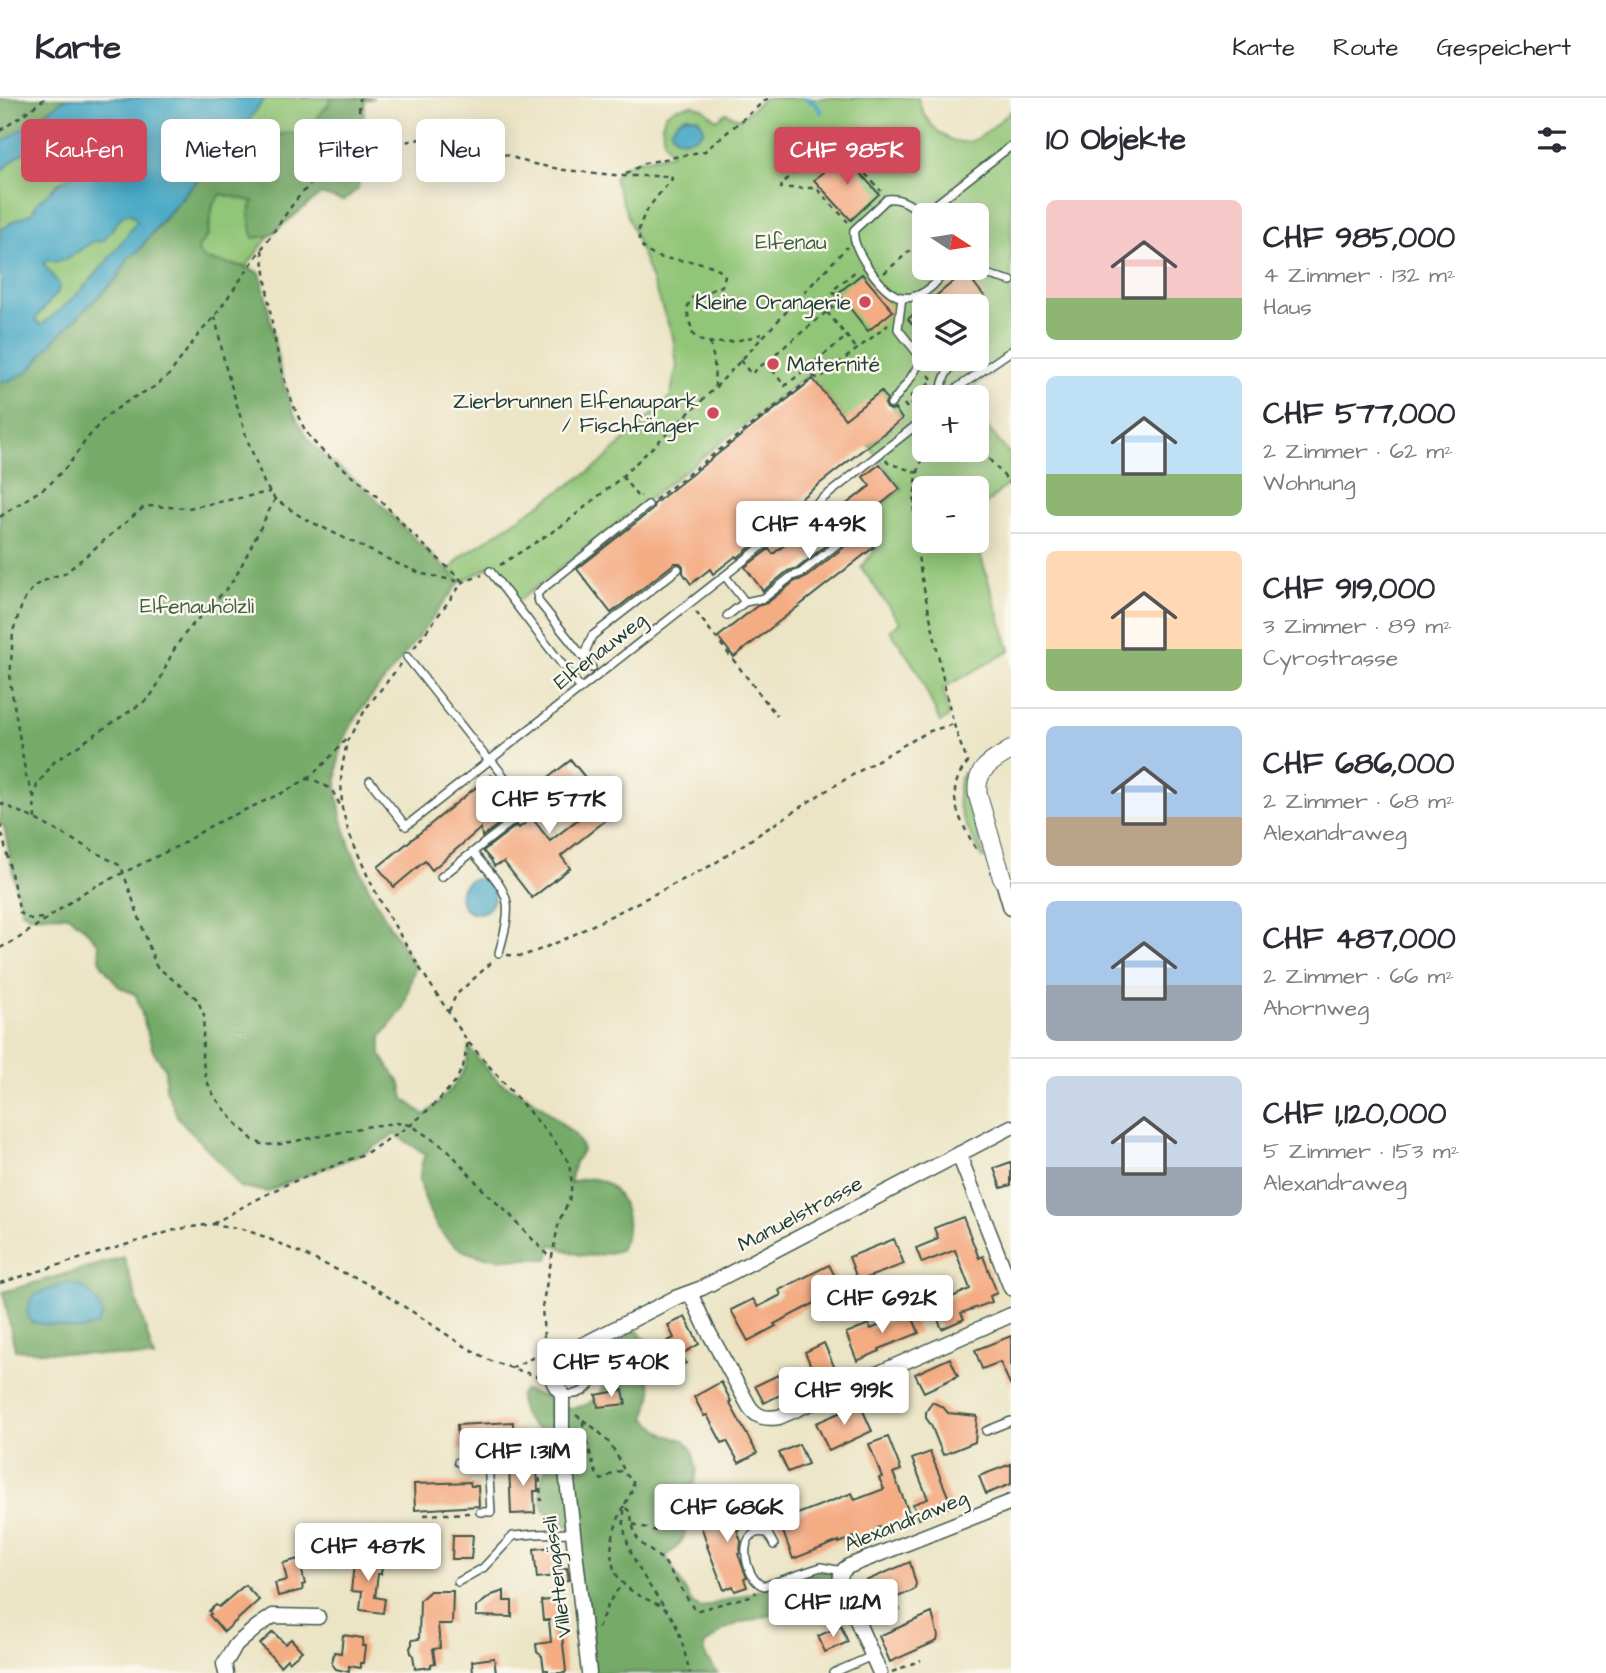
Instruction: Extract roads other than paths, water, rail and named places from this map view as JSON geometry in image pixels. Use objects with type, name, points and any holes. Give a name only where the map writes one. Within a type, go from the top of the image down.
[{"type":"street","points":[[1011,750],[985,766],[977,784],[978,796],[1011,908]]},
{"type":"street","name":"Manuelstrasse","points":[[562,1393],[551,1376],[554,1365],[563,1355],[675,1298],[702,1289],[1011,1127]]},
{"type":"street","points":[[959,1155],[1011,1287]]},
{"type":"street","points":[[690,1293],[749,1406],[754,1413],[769,1419],[779,1417],[1011,1315]]},
{"type":"street","name":"Villettengässli","points":[[562,1393],[562,1436],[589,1673]]},
{"type":"street","name":"Alexandraweg","points":[[880,1673],[841,1582],[842,1571],[1011,1502]]},
{"type":"street","points":[[226,1673],[224,1664],[236,1645],[273,1616],[317,1617]]},
{"type":"lane","points":[[939,203],[1011,146]]},
{"type":"lane","points":[[912,206],[897,199],[888,199],[855,229],[854,239],[858,252],[865,264],[891,292],[902,297],[924,292],[938,280]]},
{"type":"lane","points":[[989,275],[1011,281]]},
{"type":"lane","points":[[902,297],[898,329],[912,347]]},
{"type":"lane","points":[[961,385],[1011,351]]},
{"type":"lane","points":[[891,404],[915,371]]},
{"type":"lane","name":"Elfenauweg","points":[[370,780],[406,827],[912,428]]},
{"type":"lane","points":[[598,675],[539,602],[537,594],[648,505]]},
{"type":"lane","points":[[727,616],[745,602],[764,598],[850,534]]},
{"type":"lane","points":[[592,668],[586,653],[592,636],[678,569]]},
{"type":"lane","points":[[490,570],[581,689]]},
{"type":"lane","points":[[725,576],[745,602]]},
{"type":"lane","points":[[407,657],[528,808],[558,814]]},
{"type":"lane","points":[[441,877],[528,808]]},
{"type":"lane","points":[[472,852],[498,885],[506,900],[507,913],[499,953]]},
{"type":"lane","points":[[562,1393],[576,1395],[590,1386],[602,1360],[606,1334]]},
{"type":"lane","points":[[986,1431],[1011,1421]]},
{"type":"lane","points":[[458,1462],[545,1457],[544,1437],[562,1436]]},
{"type":"lane","points":[[480,1512],[491,1512],[488,1460]]},
{"type":"lane","points":[[774,1545],[768,1534],[762,1531],[754,1533],[748,1539],[745,1549],[752,1578],[757,1584],[764,1586],[821,1567],[842,1571]]},
{"type":"lane","points":[[458,1582],[483,1568],[513,1536],[573,1533]]},
{"type":"lane","points":[[833,1673],[873,1656]]},
{"type":"water","points":[[67,98],[265,98],[250,119],[161,119],[161,182],[196,182],[138,251],[129,257],[117,278],[56,338],[28,372],[6,382],[0,380],[0,231],[13,221],[32,213],[37,203],[60,182],[147,182],[147,119],[36,119]],"holes":[[[130,213],[137,221],[93,277],[55,315],[41,325],[35,319],[58,292],[59,284],[43,263],[68,258],[94,241],[104,240],[122,216]]]},
{"type":"water","points":[[686,116],[698,118],[703,132],[684,140],[676,137],[671,129]]},
{"type":"water","points":[[21,130],[21,154],[0,173],[0,144]]},
{"type":"water","points":[[477,879],[489,884],[494,896],[489,908],[477,913],[465,908],[460,896],[465,884]]},
{"type":"water","points":[[68,1283],[81,1287],[94,1298],[103,1314],[97,1325],[81,1330],[31,1322],[27,1310],[33,1295]]},
{"type":"waterway","points":[[805,98],[817,105],[821,112]]},
{"type":"place","name":"Kleine Orangerie","points":[[865,302]]},
{"type":"place","name":"Maternité","points":[[773,364]]},
{"type":"place","name":"Zierbrunnen Elfenaupark / Fischfänger","points":[[713,413]]},
{"type":"park label","name":"Elfenau","points":[[791,242]]},
{"type":"park label","name":"Elfenauhölzli","points":[[197,606]]}]
